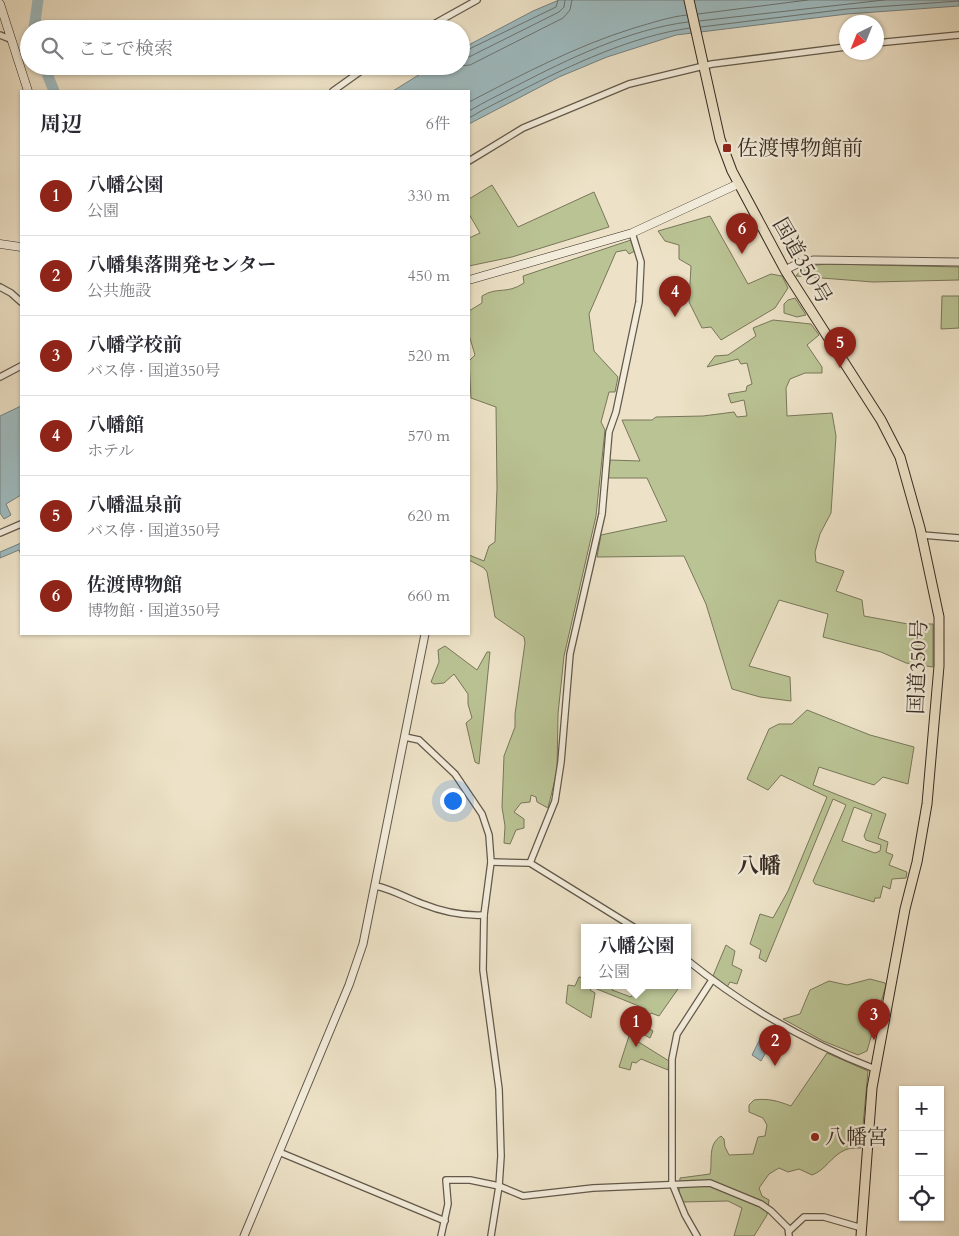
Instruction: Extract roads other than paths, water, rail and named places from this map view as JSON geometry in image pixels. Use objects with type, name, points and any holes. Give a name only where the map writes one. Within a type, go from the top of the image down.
[{"type":"highway","name":"国道350号","points":[[689,0],[720,139],[738,184],[785,270],[892,442],[905,471],[922,535],[940,632],[925,823],[905,909],[875,1069],[861,1232]]},
{"type":"main road","points":[[0,4],[20,68]]},
{"type":"main road","points":[[22,75],[28,90]]},
{"type":"main road","points":[[470,280],[632,233],[738,184]]},
{"type":"main road","points":[[0,244],[20,247]]},
{"type":"street","points":[[441,20],[477,0]]},
{"type":"street","points":[[0,35],[10,39]]},
{"type":"street","points":[[884,42],[959,35]]},
{"type":"street","points":[[470,160],[542,119],[630,84],[703,64],[839,47]]},
{"type":"street","points":[[335,90],[356,75]]},
{"type":"street","points":[[530,863],[555,801],[561,762],[570,654],[602,514],[609,432],[616,412],[640,302],[641,262],[632,233]]},
{"type":"street","points":[[785,270],[799,263],[814,260],[959,262]]},
{"type":"street","points":[[0,287],[20,301]]},
{"type":"street","points":[[0,377],[20,367]]},
{"type":"street","points":[[0,533],[20,524]]},
{"type":"street","points":[[922,535],[959,538]]},
{"type":"street","points":[[244,1236],[357,962],[369,922],[425,635]]},
{"type":"street","points":[[405,737],[419,740],[455,774],[482,814],[487,826],[492,862],[484,915],[483,970],[498,1089],[501,1156],[499,1186],[491,1236]]},
{"type":"street","points":[[492,862],[530,863],[629,924]]},
{"type":"street","points":[[376,886],[391,889],[437,909],[466,916],[484,915]]},
{"type":"street","points":[[691,963],[712,980],[816,1044],[875,1069]]},
{"type":"street","points":[[697,1236],[685,1215],[672,1183],[672,1059],[683,1022],[712,980]]},
{"type":"street","points":[[279,1152],[445,1221]]},
{"type":"street","points":[[441,1236],[448,1204],[446,1180],[470,1180],[499,1186],[523,1196],[593,1188],[655,1186],[672,1183],[717,1184],[761,1204],[771,1211],[789,1234],[804,1217],[824,1217],[861,1232]]},
{"type":"water","points":[[559,0],[959,0],[959,6],[847,14],[676,35],[607,57],[559,77],[470,123],[470,90],[395,90],[419,75],[470,75],[470,44],[533,11]]},
{"type":"water","points":[[20,406],[20,496],[6,504],[11,515],[4,519],[0,513],[0,416]]},
{"type":"water","points":[[20,543],[20,552],[19,550],[0,558],[0,552]]},
{"type":"water","points":[[762,1035],[772,1041],[761,1061],[752,1055]]},
{"type":"waterway","points":[[35,20],[38,0]]},
{"type":"waterway","points":[[48,75],[54,90]]},
{"type":"place","name":"佐渡博物館前","points":[[727,148]]},
{"type":"place","name":"佐渡博物館","points":[[742,254]]},
{"type":"place","name":"八幡館","points":[[675,317]]},
{"type":"place","name":"八幡温泉前","points":[[840,368]]},
{"type":"place","name":"八幡学校前","points":[[874,1040]]},
{"type":"place","name":"八幡公園","points":[[636,1047]]},
{"type":"place","name":"八幡集落開発センター","points":[[775,1066]]},
{"type":"place","name":"八幡宮","points":[[815,1137]]},
{"type":"district","name":"八幡","points":[[759,866]]}]
